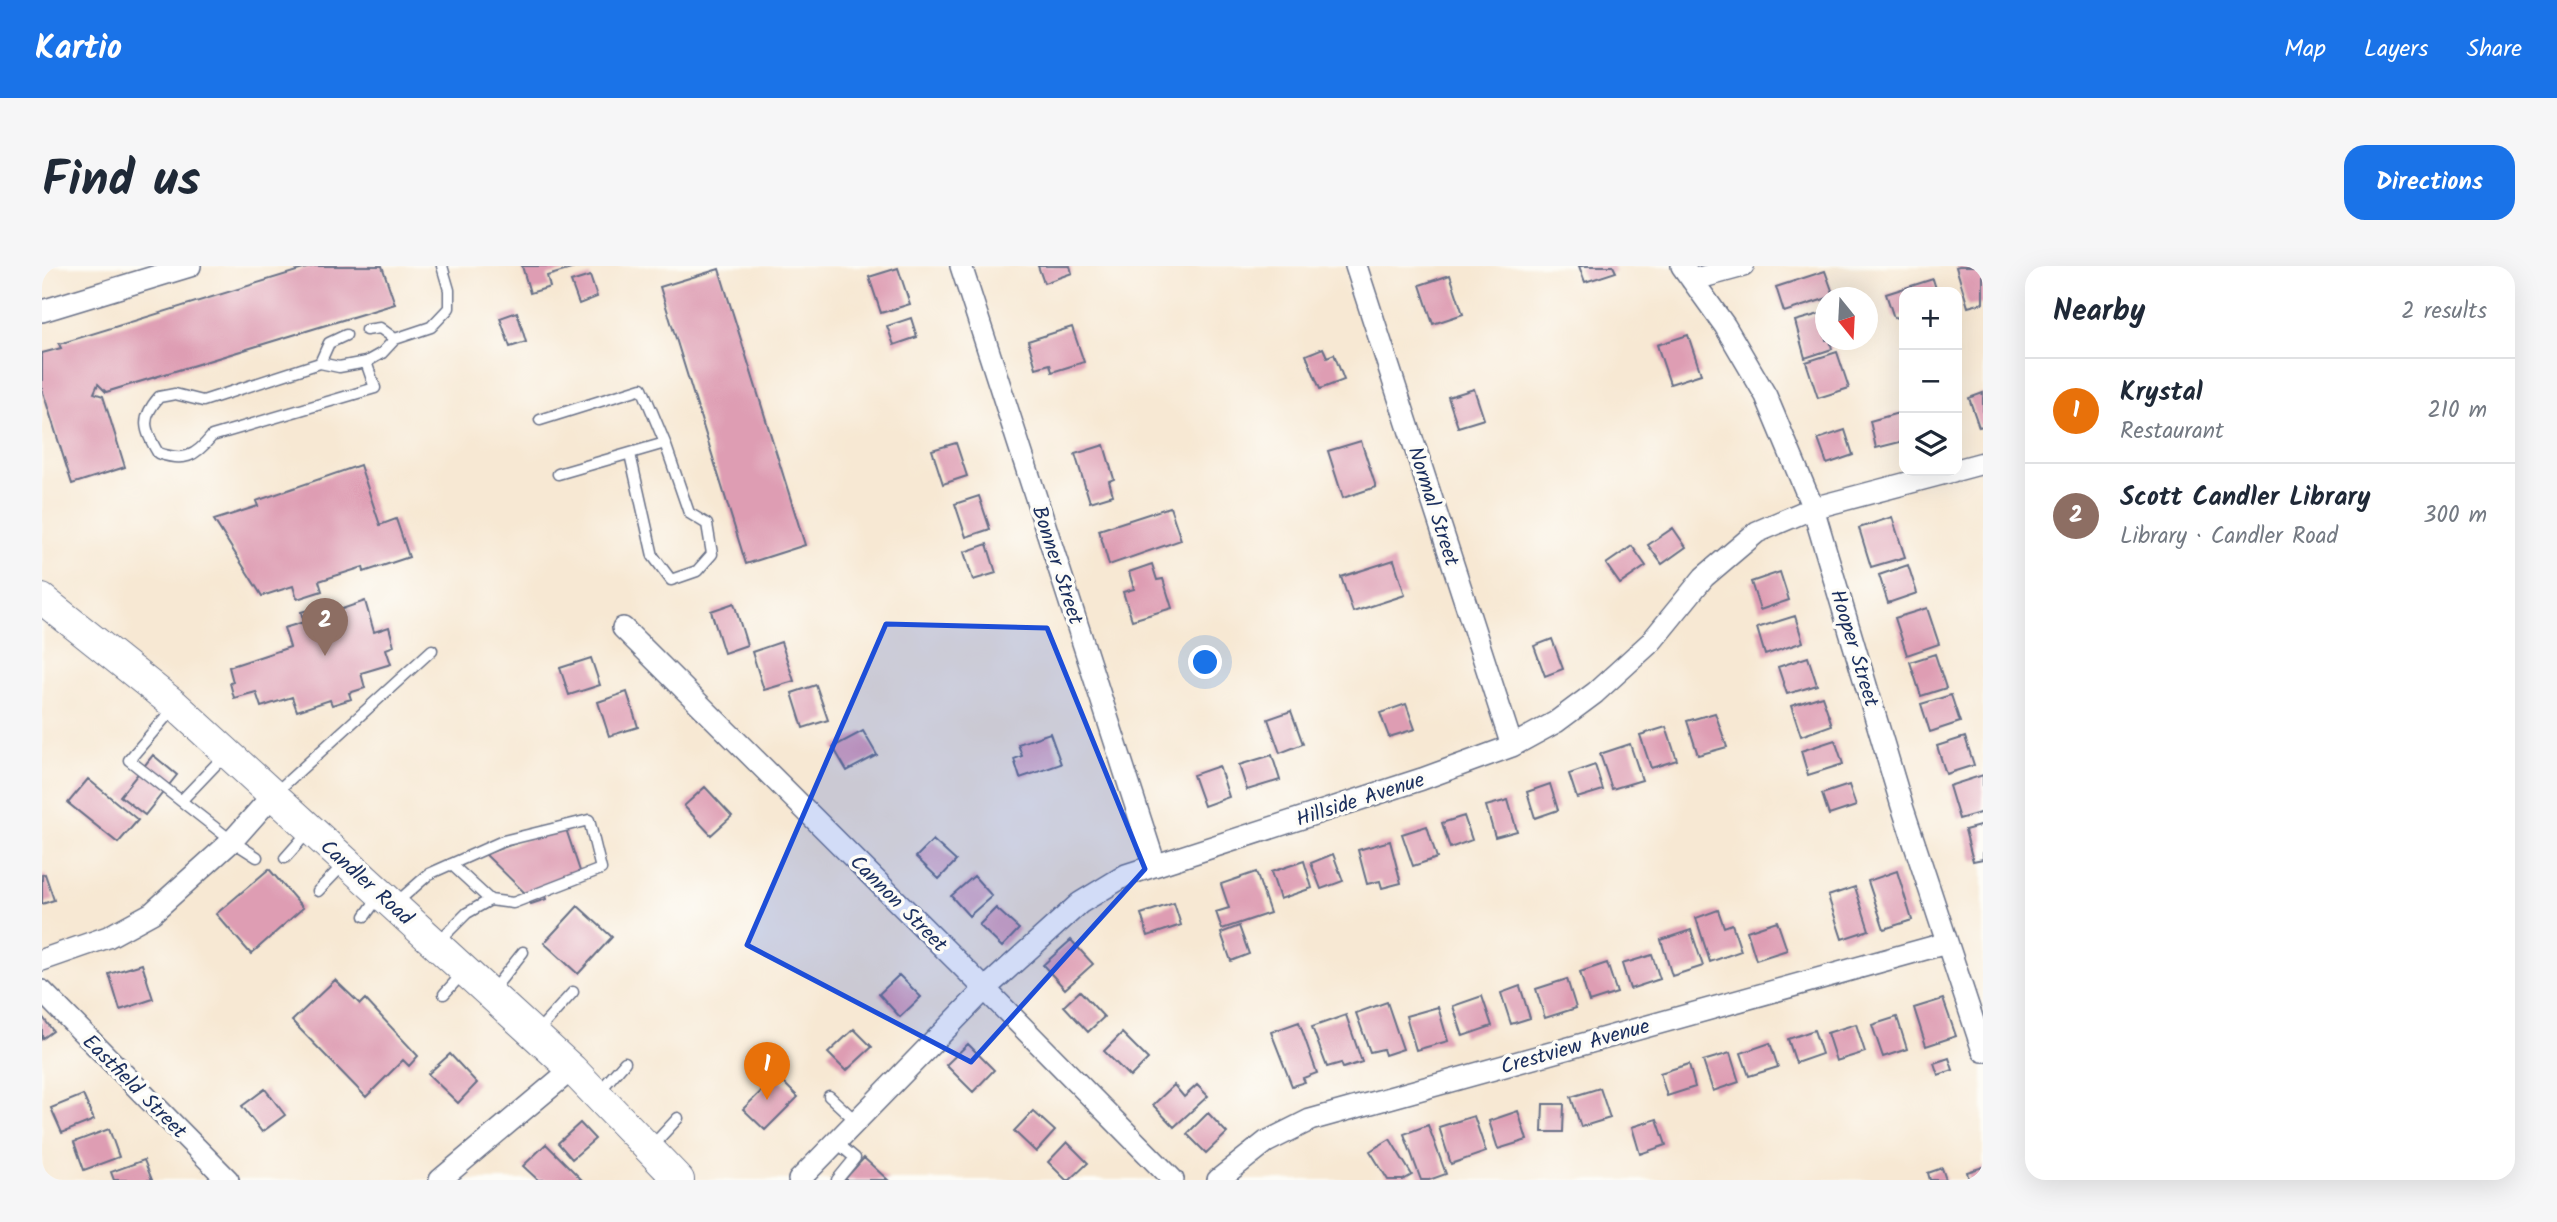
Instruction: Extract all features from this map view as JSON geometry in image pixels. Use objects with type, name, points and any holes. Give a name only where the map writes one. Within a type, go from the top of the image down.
[{"type":"main road","name":"Candler Road","points":[[42,599],[175,705],[345,862],[379,905],[436,944],[572,1069],[679,1180]]},
{"type":"street","points":[[42,311],[190,266]]},
{"type":"street","name":"Bonner Street","points":[[961,266],[1155,865]]},
{"type":"street","name":"Normal Street","points":[[1356,266],[1512,746]]},
{"type":"street","points":[[1687,273],[1743,266]]},
{"type":"street","name":"Hooper Street","points":[[1687,273],[1725,326],[1766,396],[1812,508],[1902,806],[1983,1051]]},
{"type":"street","name":"Hillside Avenue","points":[[1962,468],[1983,463]]},
{"type":"street","name":"Hillside Avenue","points":[[799,1180],[985,989],[1080,903],[1126,875],[1319,813],[1512,746],[1556,722],[1595,693],[1651,642],[1704,577],[1757,532],[1812,508],[1932,476]]},
{"type":"street","name":"Cannon Street","points":[[623,628],[985,989],[1172,1180]]},
{"type":"street","points":[[42,960],[108,937],[152,913],[232,841],[272,796]]},
{"type":"street","name":"Crestview Avenue","points":[[1218,1180],[1266,1142],[1310,1120],[1947,943]]},
{"type":"street","name":"Eastfield Street","points":[[42,991],[228,1180]]},
{"type":"street","points":[[440,1180],[572,1069]]},
{"type":"lane","points":[[366,362],[374,387],[212,436],[200,451],[188,457],[169,457],[158,453],[145,425],[148,410],[159,397],[175,394],[203,401],[320,363],[339,367],[366,362],[382,353],[395,339],[431,327],[449,308],[449,290],[442,266]]},
{"type":"lane","points":[[366,330],[380,328],[395,339]]},
{"type":"lane","points":[[320,363],[329,343],[346,335]]},
{"type":"lane","points":[[540,420],[642,388],[665,443],[689,513],[707,524],[712,554],[697,571],[671,580],[653,556],[630,454]]},
{"type":"lane","points":[[558,474],[665,443]]},
{"type":"lane","points":[[272,796],[432,650]]},
{"type":"lane","points":[[175,705],[129,760],[232,841],[257,857]]},
{"type":"lane","points":[[182,800],[227,753]]},
{"type":"lane","points":[[379,905],[429,874],[503,841],[589,820],[601,869],[513,903],[490,900],[452,864]]},
{"type":"lane","points":[[285,858],[310,830]]},
{"type":"lane","points":[[318,891],[345,862]]},
{"type":"lane","points":[[436,944],[467,913],[490,900]]},
{"type":"lane","points":[[489,993],[523,952]]},
{"type":"lane","points":[[443,994],[465,971]]},
{"type":"lane","points":[[535,1035],[573,992]]},
{"type":"lane","points":[[597,1094],[625,1062]]},
{"type":"lane","points":[[829,1096],[856,1121]]},
{"type":"lane","points":[[649,1149],[678,1118]]},
{"type":"lane","points":[[836,1142],[855,1158],[837,1180]]},
{"type":"highlighted area","points":[[886,624],[1047,628],[1145,869],[971,1062],[747,945]]},
{"type":"building","points":[[313,266],[382,266],[395,304],[106,392],[98,384],[94,393],[103,396],[125,467],[72,484],[42,389],[42,353],[61,348],[59,344]]},
{"type":"building","points":[[522,266],[578,267],[547,276],[550,287],[530,293]]},
{"type":"building","points":[[1038,266],[1070,266],[1072,273],[1044,283]]},
{"type":"building","points":[[1579,266],[1613,266],[1616,272],[1585,282]]},
{"type":"building","points":[[1983,266],[1983,303],[1968,307],[1956,267]]},
{"type":"building","points":[[898,268],[910,304],[881,313],[869,277]]},
{"type":"building","points":[[719,269],[805,545],[746,564],[660,287]]},
{"type":"building","points":[[1825,271],[1831,287],[1815,287],[1815,302],[1784,312],[1776,287]]},
{"type":"building","points":[[1450,275],[1463,314],[1433,324],[1420,285]]},
{"type":"building","points":[[590,276],[597,297],[579,304],[571,282]]},
{"type":"building","points":[[1933,279],[1935,287],[1908,287]]},
{"type":"building","points":[[1899,290],[1899,316],[1894,318],[1886,294]]},
{"type":"building","points":[[517,312],[526,342],[510,347],[500,318]]},
{"type":"building","points":[[1815,315],[1815,350],[1829,350],[1805,358],[1795,321]]},
{"type":"building","points":[[911,318],[917,337],[894,345],[887,326]]},
{"type":"building","points":[[1072,327],[1084,362],[1052,372],[1050,364],[1036,368],[1028,341]]},
{"type":"building","points":[[1688,335],[1701,374],[1670,384],[1657,345]]},
{"type":"building","points":[[1323,348],[1327,357],[1334,354],[1344,380],[1320,389],[1306,355]]},
{"type":"building","points":[[1837,352],[1849,388],[1818,398],[1806,362]]},
{"type":"building","points":[[1474,389],[1484,419],[1458,427],[1448,397]]},
{"type":"building","points":[[1983,393],[1983,426],[1979,427],[1969,398]]},
{"type":"building","points":[[1899,413],[1899,442],[1876,448],[1870,421]]},
{"type":"building","points":[[1845,430],[1853,455],[1827,464],[1818,439]]},
{"type":"building","points":[[1361,441],[1376,487],[1343,498],[1328,451]]},
{"type":"building","points":[[956,443],[967,476],[943,484],[932,450]]},
{"type":"building","points":[[1104,445],[1114,479],[1109,481],[1113,495],[1090,502],[1075,454]]},
{"type":"building","points":[[360,465],[380,525],[396,519],[409,557],[364,572],[363,567],[319,581],[322,591],[297,599],[293,586],[262,596],[214,520],[258,506],[256,501]]},
{"type":"building","points":[[979,496],[990,529],[966,537],[955,504]]},
{"type":"building","points":[[1170,507],[1181,540],[1109,565],[1099,530]]},
{"type":"building","points":[[1892,517],[1905,557],[1871,567],[1859,528]]},
{"type":"building","points":[[1673,528],[1686,547],[1662,564],[1648,545]]},
{"type":"building","points":[[987,544],[996,573],[973,580],[964,552]]},
{"type":"building","points":[[1632,546],[1646,566],[1620,584],[1606,564]]},
{"type":"building","points":[[1394,560],[1405,595],[1353,612],[1341,577]]},
{"type":"building","points":[[1152,564],[1157,580],[1163,579],[1172,608],[1132,620],[1123,592],[1134,589],[1129,572]]},
{"type":"building","points":[[1908,565],[1917,593],[1888,603],[1879,575]]},
{"type":"building","points":[[1780,572],[1789,600],[1760,610],[1751,582]]},
{"type":"building","points":[[365,601],[374,632],[389,627],[394,646],[386,649],[391,664],[361,673],[365,688],[349,693],[351,699],[332,705],[330,700],[297,711],[292,697],[261,707],[256,692],[234,698],[229,667],[290,647],[284,628],[304,622],[301,612],[323,606],[325,615]]},
{"type":"building","points":[[734,603],[747,645],[724,653],[711,611]]},
{"type":"building","points":[[1927,608],[1939,644],[1907,655],[1895,618]]},
{"type":"building","points":[[1795,616],[1803,642],[1765,655],[1757,628]]},
{"type":"building","points":[[1552,639],[1563,669],[1545,676],[1534,646]]},
{"type":"building","points":[[781,642],[794,681],[764,690],[752,652]]},
{"type":"building","points":[[1935,654],[1946,688],[1921,696],[1910,662]]},
{"type":"building","points":[[1808,657],[1817,685],[1787,694],[1778,667]]},
{"type":"building","points":[[591,658],[600,685],[569,695],[560,668]]},
{"type":"building","points":[[816,685],[828,720],[803,728],[792,693]]},
{"type":"building","points":[[627,692],[638,727],[609,736],[598,702]]},
{"type":"building","points":[[1951,695],[1960,722],[1930,732],[1921,704]]},
{"type":"building","points":[[1822,696],[1832,725],[1801,736],[1791,706]]},
{"type":"building","points":[[1406,704],[1415,729],[1389,737],[1380,713]]},
{"type":"building","points":[[1291,711],[1303,744],[1280,753],[1268,719]]},
{"type":"building","points":[[1715,713],[1727,747],[1698,755],[1687,721]]},
{"type":"building","points":[[1666,727],[1677,760],[1651,768],[1640,735]]},
{"type":"building","points":[[863,731],[877,755],[847,771],[833,747]]},
{"type":"building","points":[[1050,733],[1061,764],[1020,778],[1014,759],[1022,756],[1018,744]]},
{"type":"building","points":[[1965,737],[1974,765],[1946,774],[1937,746]]},
{"type":"building","points":[[1835,740],[1843,764],[1808,775],[1801,751]]},
{"type":"building","points":[[1630,744],[1642,780],[1612,789],[1600,754]]},
{"type":"building","points":[[153,755],[177,775],[145,815],[120,796]]},
{"type":"building","points":[[1272,755],[1280,780],[1247,790],[1239,765]]},
{"type":"building","points":[[1595,765],[1603,790],[1577,798],[1569,774]]},
{"type":"building","points":[[1219,766],[1229,797],[1204,806],[1193,775]]},
{"type":"building","points":[[1983,775],[1983,812],[1959,819],[1949,786]]},
{"type":"building","points":[[88,779],[138,820],[118,843],[68,803]]},
{"type":"building","points":[[1550,784],[1558,810],[1535,818],[1527,792]]},
{"type":"building","points":[[1849,785],[1856,806],[1829,815],[1822,794]]},
{"type":"building","points":[[705,787],[732,816],[711,835],[684,806]]},
{"type":"building","points":[[1508,800],[1517,831],[1495,837],[1486,806]]},
{"type":"building","points":[[1464,816],[1472,840],[1450,848],[1442,823]]},
{"type":"building","points":[[1983,825],[1983,859],[1973,861],[1965,830]]},
{"type":"building","points":[[565,826],[581,874],[542,887],[546,899],[531,904],[526,894],[485,854]]},
{"type":"building","points":[[1427,826],[1437,858],[1413,866],[1402,834]]},
{"type":"building","points":[[933,840],[956,861],[939,879],[916,857]]},
{"type":"building","points":[[1390,841],[1401,883],[1382,888],[1380,881],[1367,884],[1358,850]]},
{"type":"building","points":[[1333,854],[1343,881],[1321,889],[1311,863]]},
{"type":"building","points":[[1304,861],[1312,888],[1280,899],[1271,872]]},
{"type":"building","points":[[269,869],[303,908],[251,954],[216,914]]},
{"type":"building","points":[[1897,871],[1912,920],[1884,929],[1868,881]]},
{"type":"building","points":[[1256,872],[1270,913],[1222,929],[1216,912],[1229,908],[1221,884]]},
{"type":"building","points":[[45,874],[54,900],[42,904],[42,875]]},
{"type":"building","points":[[974,876],[992,896],[969,916],[951,896]]},
{"type":"building","points":[[1855,887],[1869,930],[1842,939],[1828,896]]},
{"type":"building","points":[[1174,903],[1181,925],[1148,936],[1141,914]]},
{"type":"building","points":[[578,906],[612,937],[578,974],[544,943]]},
{"type":"building","points":[[996,908],[1019,929],[1002,947],[979,925]]},
{"type":"building","points":[[1718,910],[1724,927],[1732,924],[1741,951],[1710,962],[1696,918]]},
{"type":"building","points":[[1777,921],[1787,950],[1756,960],[1747,931]]},
{"type":"building","points":[[1239,926],[1249,954],[1231,961],[1221,933]]},
{"type":"building","points":[[1691,930],[1703,966],[1672,976],[1661,940]]},
{"type":"building","points":[[1071,940],[1093,964],[1065,989],[1043,965]]},
{"type":"building","points":[[1652,955],[1660,979],[1630,989],[1622,964]]},
{"type":"building","points":[[1607,963],[1617,993],[1589,1002],[1580,972]]},
{"type":"building","points":[[142,964],[153,999],[120,1010],[109,974]]},
{"type":"building","points":[[899,975],[921,997],[900,1017],[879,994]]},
{"type":"building","points":[[1567,979],[1576,1008],[1545,1018],[1536,989]]},
{"type":"building","points":[[335,980],[360,1004],[365,999],[418,1056],[409,1066],[403,1060],[366,1097],[292,1021]]},
{"type":"building","points":[[1520,986],[1530,1018],[1511,1024],[1501,993]]},
{"type":"building","points":[[1080,991],[1104,1017],[1088,1032],[1064,1006]]},
{"type":"building","points":[[1482,996],[1492,1026],[1463,1036],[1453,1006]]},
{"type":"building","points":[[1943,999],[1956,1036],[1926,1046],[1914,1008]]},
{"type":"building","points":[[1387,1002],[1403,1049],[1385,1055],[1383,1049],[1370,1052],[1356,1013]]},
{"type":"building","points":[[1438,1007],[1448,1041],[1416,1050],[1406,1016]]},
{"type":"building","points":[[1346,1015],[1362,1062],[1343,1068],[1341,1063],[1327,1067],[1312,1027]]},
{"type":"building","points":[[42,1016],[53,1031],[42,1039]]},
{"type":"building","points":[[1897,1017],[1907,1049],[1883,1057],[1872,1025]]},
{"type":"building","points":[[1299,1022],[1317,1073],[1303,1078],[1305,1082],[1292,1086],[1271,1032]]},
{"type":"building","points":[[1856,1024],[1865,1052],[1836,1061],[1827,1033]]},
{"type":"building","points":[[854,1029],[872,1047],[846,1071],[828,1053]]},
{"type":"building","points":[[1814,1030],[1822,1054],[1796,1063],[1788,1039]]},
{"type":"building","points":[[1122,1033],[1148,1059],[1130,1077],[1104,1051]]},
{"type":"building","points":[[1770,1043],[1778,1067],[1749,1076],[1741,1053]]},
{"type":"building","points":[[968,1044],[994,1070],[973,1092],[946,1065]]},
{"type":"building","points":[[1730,1053],[1739,1082],[1713,1091],[1703,1061]]},
{"type":"building","points":[[450,1054],[477,1083],[458,1103],[428,1074]]},
{"type":"building","points":[[1949,1058],[1953,1070],[1938,1075],[1934,1063]]},
{"type":"building","points":[[1689,1064],[1695,1087],[1667,1096],[1660,1073]]},
{"type":"building","points":[[777,1076],[798,1097],[765,1130],[743,1109]]},
{"type":"building","points":[[1174,1085],[1184,1097],[1197,1085],[1208,1096],[1174,1127],[1153,1105]]},
{"type":"building","points":[[1600,1088],[1610,1118],[1581,1127],[1571,1097]]},
{"type":"building","points":[[265,1089],[285,1115],[262,1132],[242,1106]]},
{"type":"building","points":[[83,1095],[94,1120],[62,1133],[51,1108]]},
{"type":"building","points":[[1543,1104],[1564,1104],[1563,1132],[1542,1132]]},
{"type":"building","points":[[1033,1111],[1055,1131],[1036,1152],[1014,1131]]},
{"type":"building","points":[[1518,1111],[1527,1140],[1498,1149],[1489,1121]]},
{"type":"building","points":[[1208,1113],[1227,1133],[1206,1153],[1187,1134]]},
{"type":"building","points":[[1474,1116],[1486,1152],[1451,1164],[1439,1127]]},
{"type":"building","points":[[1657,1119],[1666,1145],[1640,1154],[1632,1127]]},
{"type":"building","points":[[580,1123],[595,1139],[572,1159],[558,1143]]},
{"type":"building","points":[[1428,1125],[1446,1174],[1421,1180],[1404,1134]]},
{"type":"building","points":[[109,1129],[119,1157],[84,1170],[74,1142]]},
{"type":"building","points":[[1390,1139],[1412,1175],[1403,1180],[1388,1180],[1370,1151]]},
{"type":"building","points":[[1067,1142],[1088,1163],[1070,1180],[1066,1180],[1048,1162]]},
{"type":"building","points":[[546,1144],[582,1180],[538,1180],[523,1166]]},
{"type":"building","points":[[864,1158],[888,1180],[844,1180]]},
{"type":"building","points":[[144,1160],[152,1180],[114,1180],[111,1172]]},
{"type":"building","points":[[1983,1167],[1983,1180],[1969,1180],[1967,1172]]},
{"type":"building","points":[[1942,1168],[1946,1180],[1930,1180],[1928,1173]]},
{"type":"place","name":"Scott Candler Library","points":[[325,656]]},
{"type":"place","name":"Krystal","points":[[767,1100]]}]
